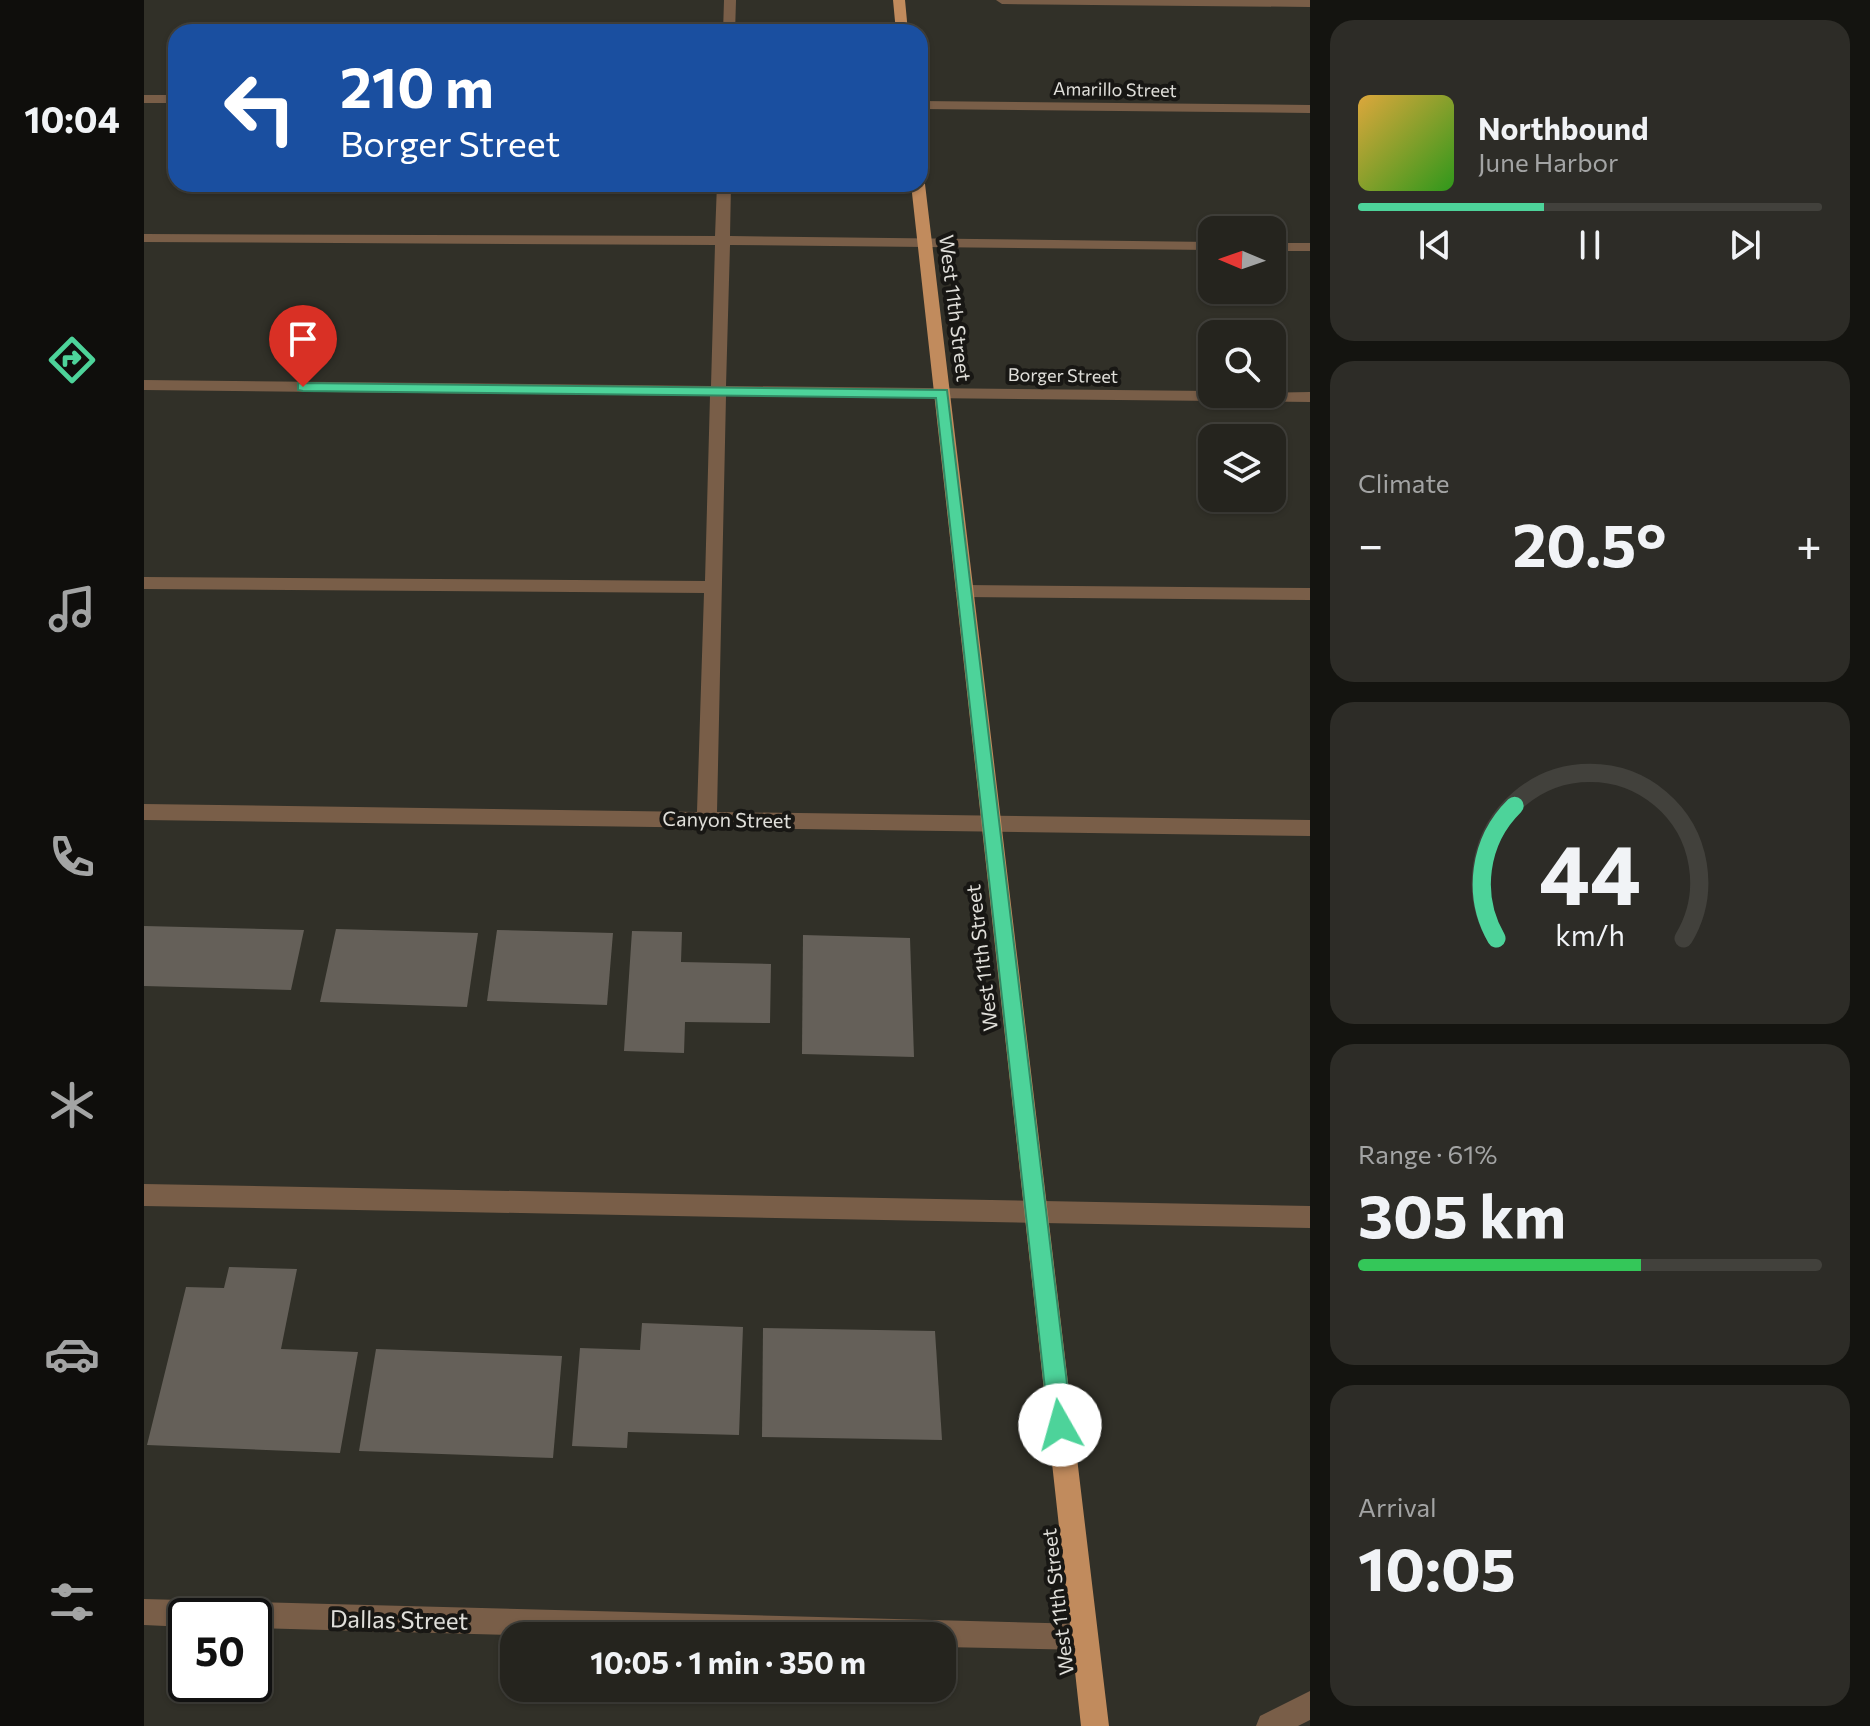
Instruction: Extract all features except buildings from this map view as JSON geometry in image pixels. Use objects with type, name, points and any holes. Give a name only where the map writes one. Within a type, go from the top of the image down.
[{"type":"main road","points":[[899,0],[901,24]]},
{"type":"main road","name":"West 11th Street","points":[[919,192],[1095,1726]]},
{"type":"street","points":[[729,24],[730,0]]},
{"type":"street","points":[[1002,0],[1310,3]]},
{"type":"street","points":[[144,99],[168,99]]},
{"type":"street","name":"Amarillo Street","points":[[928,105],[1310,109]]},
{"type":"street","points":[[707,818],[724,192]]},
{"type":"street","points":[[144,238],[411,237],[1198,246]]},
{"type":"street","points":[[1286,247],[1310,247]]},
{"type":"street","name":"Borger Street","points":[[144,385],[1310,397]]},
{"type":"street","points":[[144,583],[713,587]]},
{"type":"street","points":[[964,591],[1310,594]]},
{"type":"street","name":"Canyon Street","points":[[144,812],[1310,828]]},
{"type":"street","points":[[144,1195],[1310,1217]]},
{"type":"street","name":"Dallas Street","points":[[144,1612],[1085,1637]]},
{"type":"street","points":[[1270,1726],[1310,1705]]},
{"type":"route","points":[[303,387],[942,394],[1060,1425]]}]
